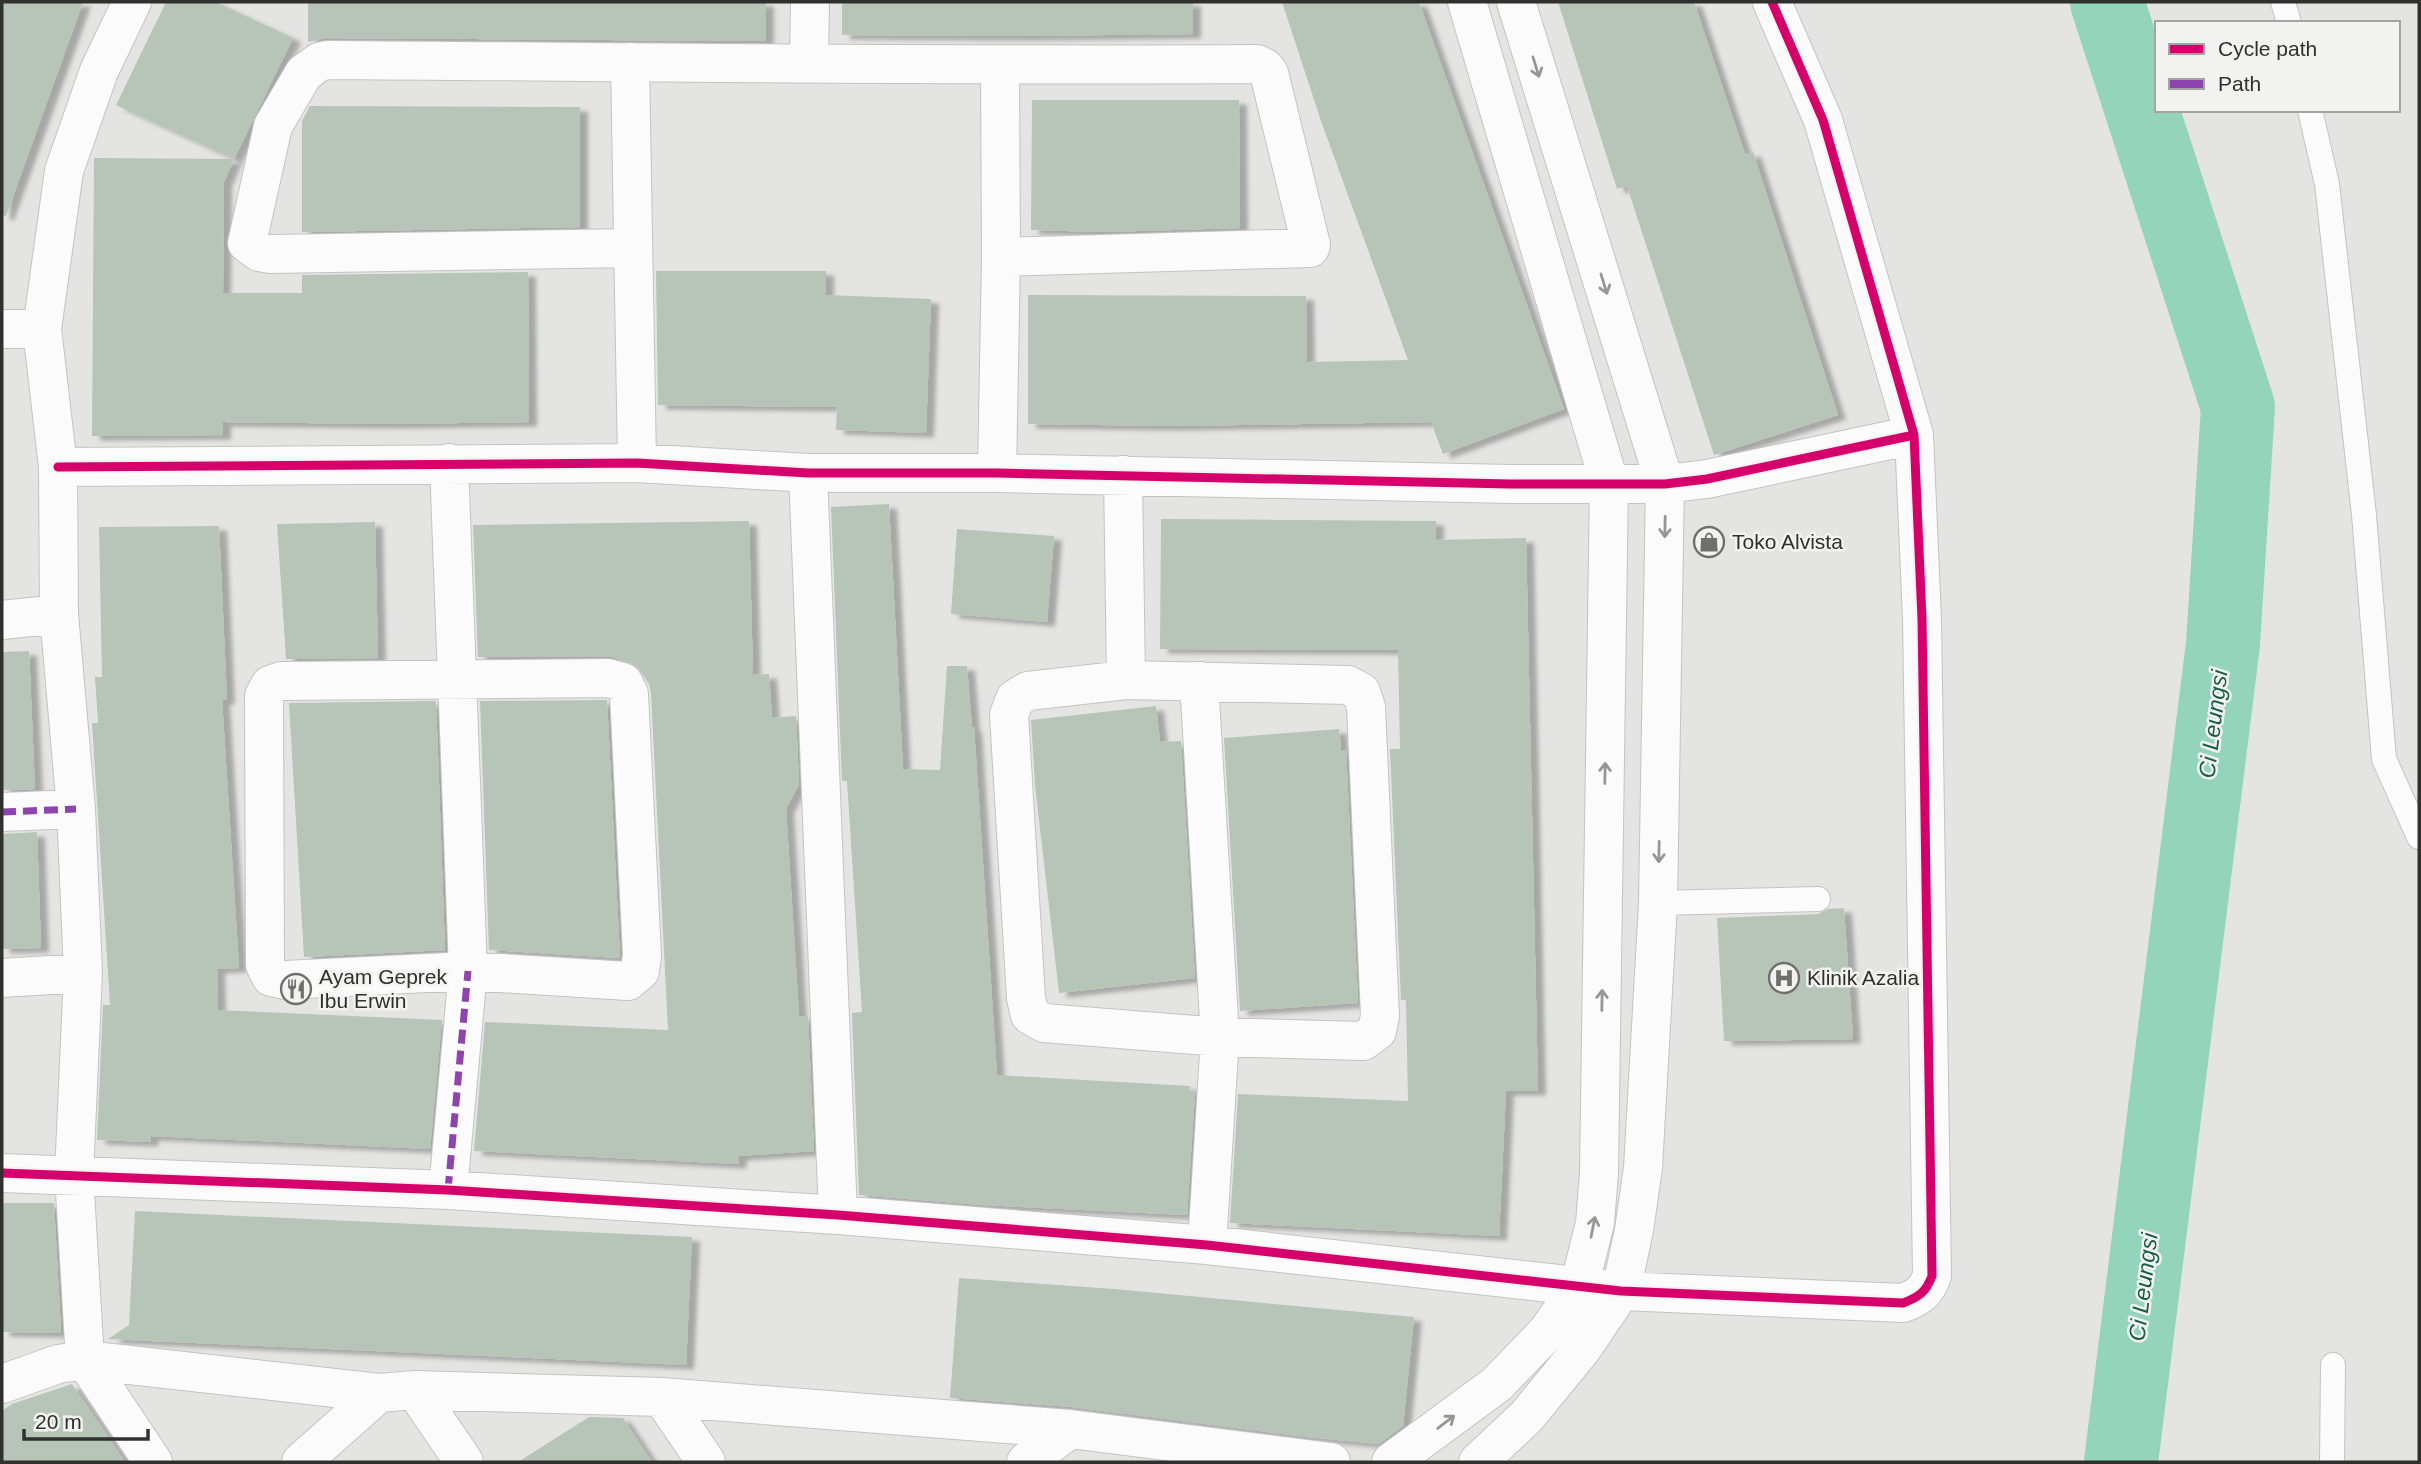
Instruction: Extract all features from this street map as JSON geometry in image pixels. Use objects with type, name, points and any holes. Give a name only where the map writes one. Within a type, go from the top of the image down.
[{"type":"street","points":[[132,2],[99,71],[64,172],[42,329],[58,467],[59,614],[76,809],[83,973],[74,1175],[85,1360],[153,1462]]},
{"type":"street","points":[[810,2],[810,62]]},
{"type":"street","points":[[1391,1462],[1497,1384],[1546,1332],[1579,1287],[1595,1223],[1599,1172],[1609,482],[1467,2]]},
{"type":"street","points":[[1478,1462],[1535,1406],[1581,1350],[1621,1292],[1643,1168],[1658,903],[1665,484],[1516,2]]},
{"type":"street","points":[[2,1173],[448,1190],[838,1215],[1207,1245],[1621,1292],[1903,1303],[1917,1298],[1927,1290],[1932,1276],[1922,619],[1914,435],[1823,120],[1772,2]]},
{"type":"street","points":[[632,248],[271,254],[259,252],[247,243],[274,126],[304,73],[319,62],[327,60],[1000,65],[1257,64],[1269,73],[1311,245],[1308,249],[1001,257]]},
{"type":"street","points":[[630,62],[636,463]]},
{"type":"street","points":[[997,473],[1001,257],[1000,65]]},
{"type":"street","points":[[2,329],[42,329]]},
{"type":"street","points":[[58,467],[636,463],[808,473],[997,473],[1510,484],[1665,484],[1707,479],[1914,435]]},
{"type":"street","points":[[448,1190],[468,971],[449,463]]},
{"type":"street","points":[[808,473],[838,1215]]},
{"type":"street","points":[[1123,475],[1126,680]]},
{"type":"street","points":[[2,620],[59,614]]},
{"type":"street","points":[[608,678],[623,682],[629,694],[642,955],[640,971],[628,981],[468,971],[285,980],[271,977],[265,965],[264,696],[270,685],[281,681],[457,681],[608,678]]},
{"type":"street","points":[[1126,680],[1199,681],[1348,685],[1361,692],[1366,707],[1380,1016],[1377,1031],[1363,1041],[1220,1037],[1044,1023],[1030,1015],[1026,998],[1009,715],[1015,699],[1028,691],[1126,680]]},
{"type":"street","points":[[1199,681],[1220,1037],[1207,1245]]},
{"type":"street","points":[[2,812],[76,809]]},
{"type":"street","points":[[2,978],[83,973]]},
{"type":"street","points":[[2,1384],[58,1364],[85,1360],[397,1391],[662,1397],[1070,1429],[1331,1462]]},
{"type":"street","points":[[301,1462],[397,1391]]},
{"type":"street","points":[[397,1391],[464,1462]]},
{"type":"street","points":[[662,1397],[706,1462]]},
{"type":"street","points":[[1026,1462],[1070,1429]]},
{"type":"lane","points":[[2284,2],[2288,21]]},
{"type":"lane","points":[[2310,112],[2327,184],[2364,515],[2384,759],[2419,837]]},
{"type":"lane","points":[[1658,903],[1818,898]]},
{"type":"lane","points":[[2332,1462],[2333,1365]]},
{"type":"building","points":[[2,2],[83,2],[6,216],[2,215]]},
{"type":"building","points":[[166,2],[216,2],[293,38],[234,159],[116,105]]},
{"type":"building","points":[[308,2],[766,2],[766,41],[327,38],[308,42]]},
{"type":"building","points":[[842,2],[1193,2],[1193,34],[842,35]]},
{"type":"building","points":[[1282,2],[1419,2],[1564,409],[1443,454],[1431,422],[1170,426],[1028,424],[1028,295],[1306,296],[1307,362],[1408,360],[1321,121]]},
{"type":"building","points":[[1558,2],[1694,2],[1745,154],[1753,152],[1838,415],[1714,455],[1627,186],[1617,189]]},
{"type":"building","points":[[1032,100],[1239,100],[1240,228],[1103,232],[1031,230]]},
{"type":"building","points":[[310,106],[580,107],[580,227],[302,232],[302,121]]},
{"type":"building","points":[[94,158],[234,159],[224,182],[223,293],[302,293],[302,275],[528,272],[529,422],[223,422],[223,435],[92,436]]},
{"type":"building","points":[[656,271],[826,271],[826,295],[931,299],[926,433],[836,430],[837,407],[658,405]]},
{"type":"building","points":[[889,504],[903,769],[940,770],[947,666],[967,666],[972,728],[974,727],[997,1075],[1190,1086],[1189,1091],[1195,1092],[1187,1215],[983,1205],[859,1195],[852,1013],[862,1012],[847,781],[842,781],[831,507]]},
{"type":"building","points":[[1161,519],[1436,521],[1436,540],[1526,538],[1538,1091],[1506,1091],[1499,1236],[1230,1223],[1238,1094],[1408,1101],[1406,1000],[1401,1000],[1390,749],[1400,749],[1398,650],[1160,649]]},
{"type":"building","points":[[749,521],[753,675],[769,674],[772,718],[796,716],[799,784],[786,809],[799,1016],[808,1016],[814,1151],[739,1156],[738,1164],[474,1151],[485,1022],[668,1030],[649,684],[636,665],[613,657],[478,657],[473,525]]},
{"type":"building","points":[[375,522],[378,658],[286,659],[277,524]]},
{"type":"building","points":[[219,526],[227,700],[222,700],[239,968],[217,969],[218,1010],[442,1020],[430,1149],[151,1136],[150,1142],[97,1140],[103,1005],[110,1005],[92,723],[98,723],[95,677],[102,677],[99,527]]},
{"type":"building","points":[[957,529],[1054,536],[1047,622],[951,614]]},
{"type":"building","points":[[29,651],[35,789],[2,790],[2,652]]},
{"type":"building","points":[[607,700],[620,958],[489,950],[480,701]]},
{"type":"building","points":[[436,701],[445,950],[304,957],[289,703]]},
{"type":"building","points":[[1156,706],[1160,742],[1181,741],[1195,978],[1059,993],[1035,785],[1031,720]]},
{"type":"building","points":[[1339,729],[1341,750],[1346,750],[1358,1003],[1240,1011],[1224,738]]},
{"type":"building","points":[[37,832],[41,948],[2,949],[2,834]]},
{"type":"building","name":"Klinik Azalia","points":[[1844,908],[1853,1039],[1724,1041],[1717,918],[1818,914],[1828,909]]},
{"type":"building","points":[[2,1203],[54,1203],[61,1333],[2,1332]]},
{"type":"building","points":[[135,1211],[692,1237],[686,1365],[108,1339],[129,1325]]},
{"type":"building","points":[[959,1278],[1114,1289],[1414,1317],[1403,1426],[1379,1444],[1073,1407],[950,1398]]},
{"type":"building","points":[[72,1384],[125,1462],[2,1462],[2,1411],[12,1404]]},
{"type":"building","points":[[589,1417],[623,1418],[652,1462],[518,1462]]},
{"type":"waterway","name":"Ci Leungsi","points":[[2107,2],[2238,407],[2223,644],[2121,1462]]},
{"type":"marked path","points":[[2,812],[76,809]]},
{"type":"marked path","points":[[448,1190],[468,971]]},
{"type":"cycle path","points":[[58,467],[637,463],[808,473],[997,473],[1510,484],[1665,484],[1707,479],[1914,435],[1823,120],[1772,2]]},
{"type":"cycle path","points":[[2,1173],[448,1190],[838,1215],[1207,1245],[1621,1291],[1903,1303],[1921,1293],[1932,1276],[1922,619],[1914,435]]},
{"type":"place","name":"Toko Alvista","points":[[1709,542]]},
{"type":"place","name":"Klinik Azalia","points":[[1784,978]]},
{"type":"place","name":"Ayam Geprek Ibu Erwin","points":[[296,989]]}]
